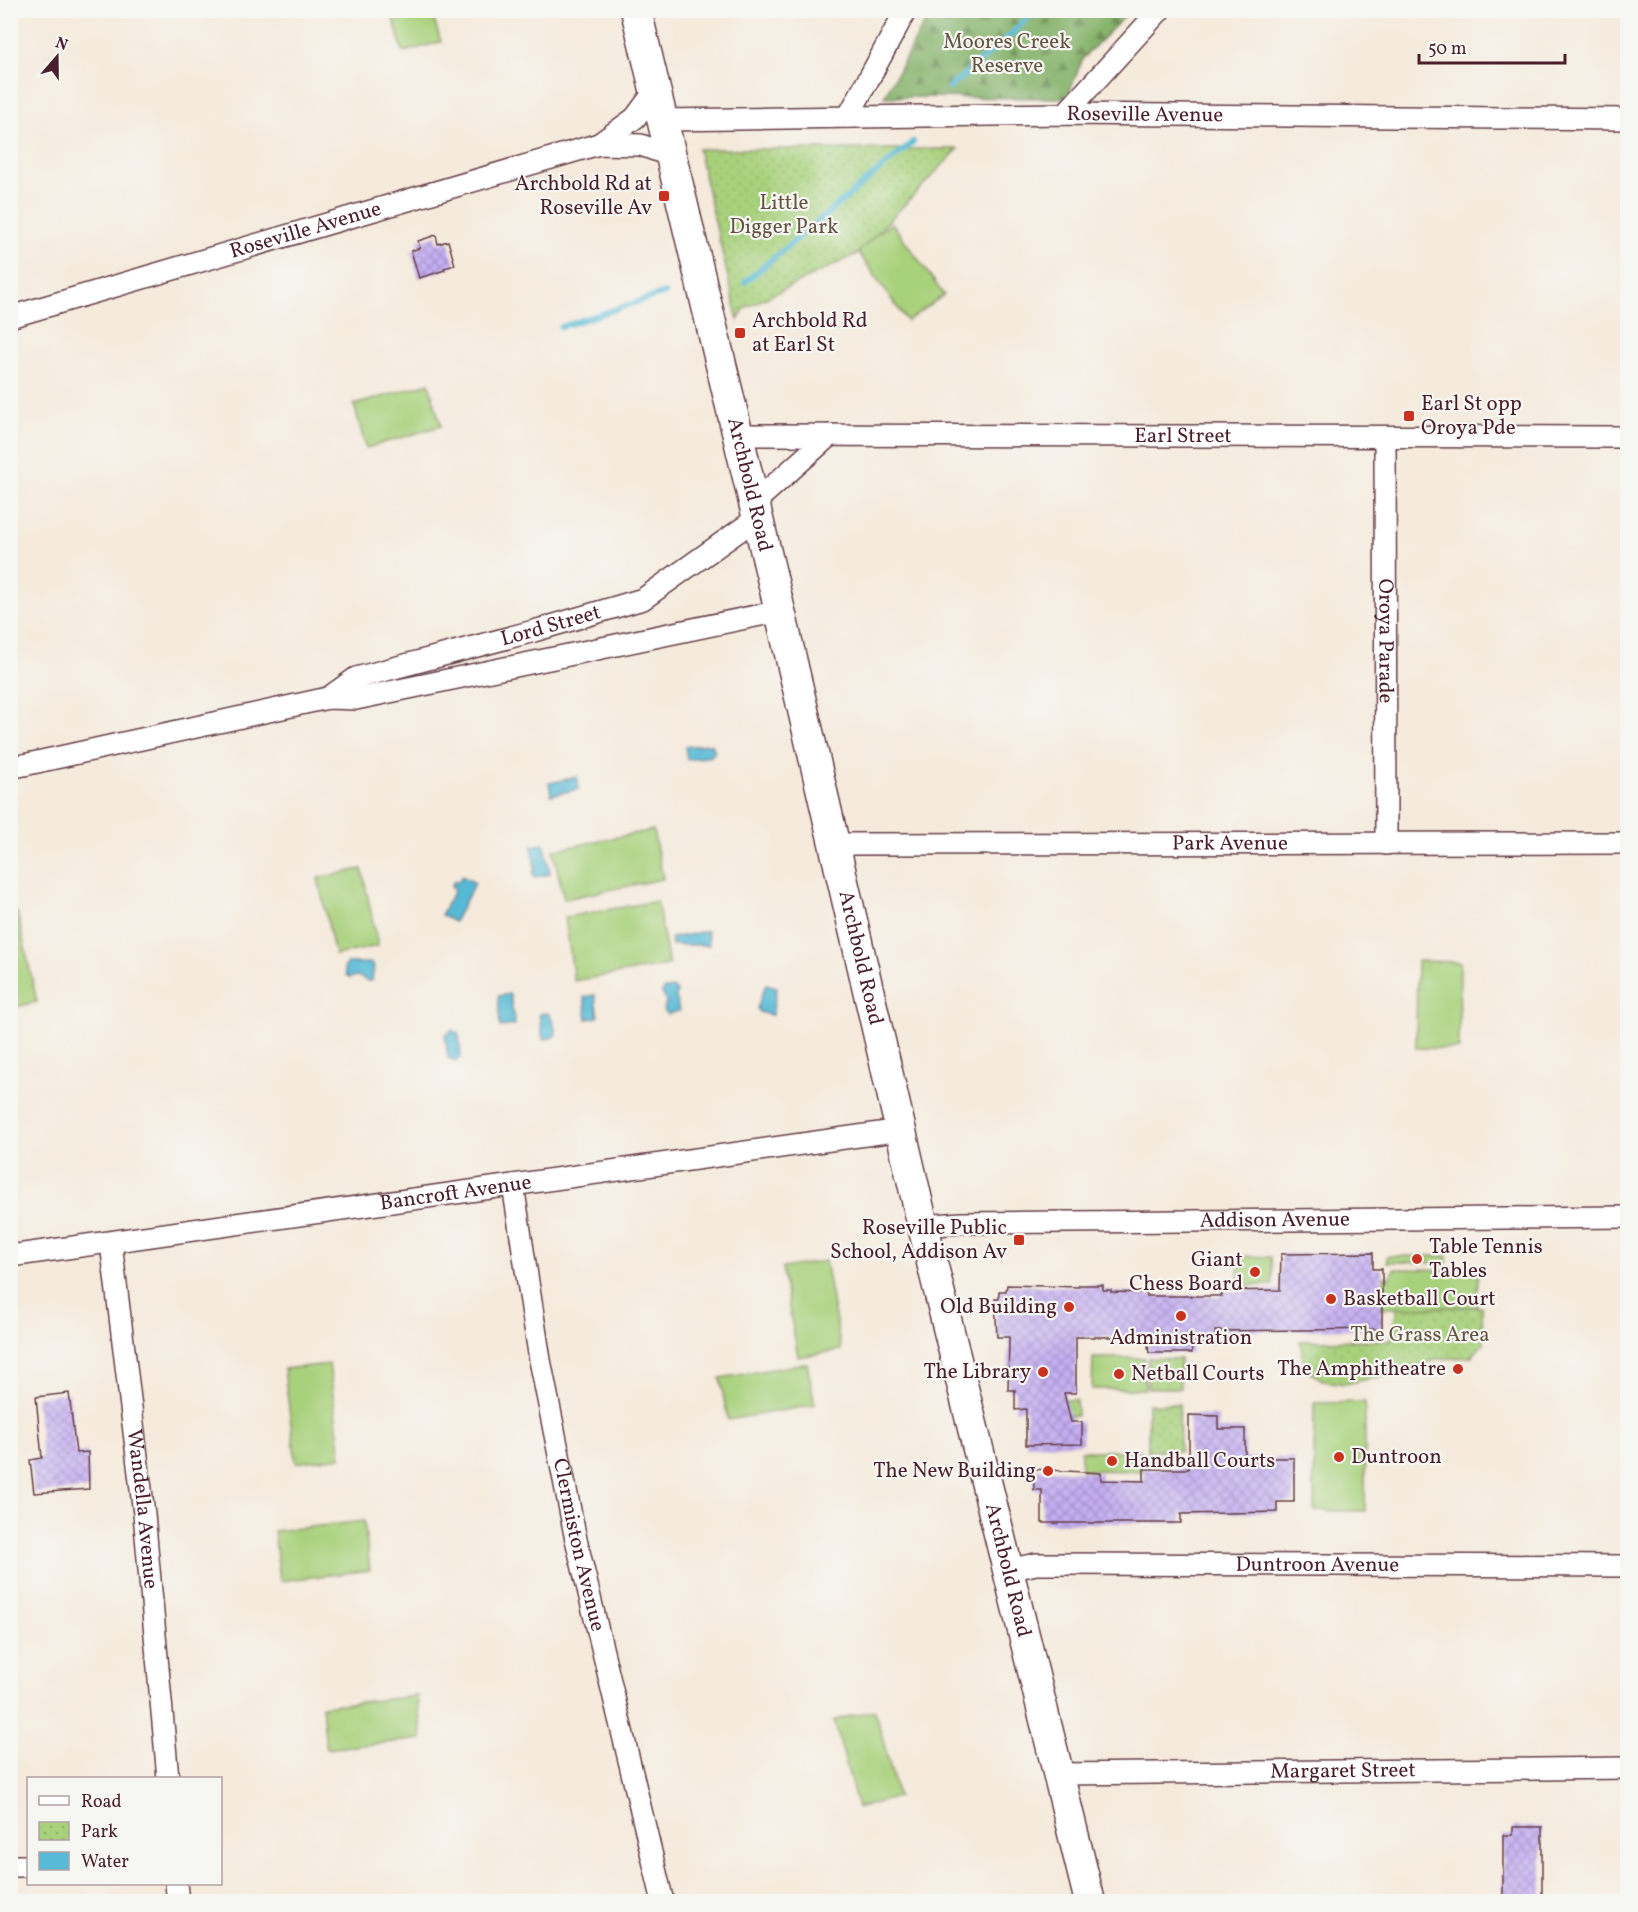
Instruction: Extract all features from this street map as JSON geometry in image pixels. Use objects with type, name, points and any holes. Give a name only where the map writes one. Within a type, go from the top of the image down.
[{"type":"main road","name":"Archbold Road","points":[[636,10],[780,611],[922,1226],[1090,1902]]},
{"type":"street","points":[[848,117],[906,10]]},
{"type":"street","points":[[1065,114],[1160,10]]},
{"type":"street","name":"Roseville Avenue","points":[[599,144],[635,118],[655,92]]},
{"type":"street","name":"Roseville Avenue","points":[[662,120],[1065,114],[1628,119]]},
{"type":"street","name":"Roseville Avenue","points":[[10,317],[599,144],[641,145],[671,156]]},
{"type":"street","name":"Earl Street","points":[[737,435],[1628,437]]},
{"type":"street","name":"Lord Street","points":[[328,698],[356,678],[644,599],[756,511],[830,435]]},
{"type":"street","name":"Oroya Parade","points":[[1385,438],[1386,844]]},
{"type":"street","name":"Lord Street","points":[[10,768],[328,698],[356,699],[780,611]]},
{"type":"street","name":"Park Avenue","points":[[834,844],[1628,843]]},
{"type":"street","name":"Bancroft Avenue","points":[[10,1256],[901,1130]]},
{"type":"street","name":"Clermiston Avenue","points":[[513,1185],[540,1360],[575,1535],[663,1902]]},
{"type":"street","name":"Addison Avenue","points":[[922,1226],[960,1223],[1628,1217]]},
{"type":"street","name":"Wandella Avenue","points":[[111,1243],[144,1514],[168,1777]]},
{"type":"street","name":"Duntroon Avenue","points":[[1008,1570],[1036,1564],[1628,1566]]},
{"type":"street","name":"Margaret Street","points":[[1059,1774],[1628,1768]]},
{"type":"street","points":[[10,1866],[27,1866]]},
{"type":"street","points":[[176,1885],[178,1902]]},
{"type":"green space","points":[[391,11],[431,11],[441,42],[403,52]]},
{"type":"green space","name":"Moores Creek Reserve","points":[[931,11],[1130,11],[1083,58],[1067,98],[884,97]]},
{"type":"green space","name":"Little Digger Park","points":[[698,149],[958,149],[857,254],[745,308],[738,320]]},
{"type":"green space","points":[[892,223],[944,295],[907,321],[856,249]]},
{"type":"green space","points":[[429,383],[441,426],[366,448],[354,405]]},
{"type":"green space","points":[[653,830],[663,879],[564,899],[553,850]]},
{"type":"green space","points":[[362,869],[378,946],[335,955],[318,878]]},
{"type":"green space","points":[[657,901],[669,965],[574,981],[565,917]]},
{"type":"green space","points":[[17,912],[37,1002],[11,1008],[11,913]]},
{"type":"green space","points":[[1417,961],[1460,962],[1459,1049],[1416,1048]]},
{"type":"green space","name":"Giant Chess Board","points":[[1239,1256],[1271,1257],[1273,1285],[1238,1285]]},
{"type":"green space","name":"Table Tennis Tables","points":[[1387,1256],[1447,1256],[1447,1263],[1387,1262]]},
{"type":"green space","points":[[825,1261],[841,1350],[798,1357],[782,1268]]},
{"type":"green space","points":[[1394,1269],[1478,1270],[1477,1307],[1382,1308],[1384,1277],[1390,1277]]},
{"type":"green space","name":"The Grass Area","points":[[1482,1307],[1483,1344],[1471,1357],[1438,1359],[1399,1372],[1345,1384],[1324,1381],[1305,1369],[1300,1341],[1391,1340],[1397,1308]]},
{"type":"green space","name":"Netball Courts","points":[[1093,1358],[1144,1358],[1145,1389],[1092,1389]]},
{"type":"green space","points":[[1148,1358],[1180,1359],[1180,1388],[1148,1388]]},
{"type":"green space","points":[[807,1363],[815,1405],[728,1420],[720,1378]]},
{"type":"green space","points":[[329,1364],[341,1457],[296,1463],[284,1369]]},
{"type":"green space","points":[[1067,1400],[1076,1400],[1077,1416],[1052,1415]]},
{"type":"green space","name":"Duntroon","points":[[1365,1402],[1365,1511],[1314,1511],[1314,1403]]},
{"type":"green space","points":[[1148,1404],[1179,1404],[1180,1451],[1148,1451]]},
{"type":"green space","name":"Handball Courts","points":[[1081,1451],[1142,1451],[1142,1471],[1081,1470]]},
{"type":"green space","points":[[364,1521],[370,1570],[280,1581],[274,1531]]},
{"type":"green space","points":[[417,1696],[422,1739],[326,1749],[322,1706]]},
{"type":"green space","points":[[875,1710],[898,1797],[858,1808],[834,1720]]},
{"type":"water","points":[[712,745],[715,751],[711,756],[687,760],[685,747]]},
{"type":"water","points":[[577,777],[579,789],[551,795],[549,783]]},
{"type":"water","points":[[543,844],[550,874],[534,877],[532,846]]},
{"type":"water","points":[[462,876],[475,883],[454,922],[441,915],[455,889],[451,887],[454,881],[458,882]]},
{"type":"water","points":[[707,931],[709,945],[672,945],[671,938]]},
{"type":"water","points":[[348,963],[370,963],[374,966],[372,981],[358,976],[349,978],[344,968]]},
{"type":"water","points":[[766,984],[777,987],[772,1015],[759,1012],[757,1008]]},
{"type":"water","points":[[673,988],[677,991],[679,1011],[668,1014],[664,1011],[666,1001],[662,993],[664,989]]},
{"type":"water","points":[[510,994],[515,1025],[500,1027],[498,996]]},
{"type":"water","points":[[595,995],[598,1017],[587,1019],[584,997]]},
{"type":"water","points":[[539,1014],[550,1015],[556,1034],[552,1038],[543,1039]]},
{"type":"water","points":[[452,1030],[459,1034],[461,1057],[455,1061],[448,1058],[445,1035]]},
{"type":"building","points":[[436,235],[438,244],[448,241],[455,265],[419,278],[411,251],[420,248],[418,241]]},
{"type":"building","points":[[1373,1253],[1373,1269],[1382,1269],[1382,1329],[1215,1331],[1216,1344],[1191,1344],[1192,1353],[1149,1353],[1147,1337],[1076,1337],[1076,1393],[1064,1393],[1071,1422],[1082,1422],[1082,1444],[1026,1445],[1026,1409],[1015,1410],[1015,1390],[1008,1390],[1009,1337],[997,1337],[995,1299],[999,1299],[999,1291],[1006,1291],[1007,1285],[1079,1287],[1079,1285],[1103,1285],[1103,1290],[1111,1290],[1111,1292],[1147,1293],[1147,1296],[1222,1296],[1222,1291],[1280,1290],[1281,1254]]},
{"type":"building","points":[[69,1393],[76,1453],[88,1452],[89,1489],[34,1493],[30,1460],[42,1458],[36,1397]]},
{"type":"building","points":[[1189,1415],[1218,1416],[1218,1429],[1245,1429],[1245,1458],[1294,1458],[1294,1502],[1277,1502],[1277,1512],[1181,1514],[1181,1523],[1042,1523],[1042,1490],[1034,1490],[1033,1469],[1101,1473],[1101,1480],[1144,1481],[1144,1469],[1189,1469]]},
{"type":"building","points":[[1513,1827],[1542,1827],[1542,1901],[1503,1902],[1503,1835],[1513,1835]]},
{"type":"waterway","points":[[949,88],[1016,30],[1034,10]]},
{"type":"waterway","points":[[745,282],[913,142]]},
{"type":"waterway","points":[[561,327],[665,293]]},
{"type":"place","name":"Archbold Rd at Roseville Av","points":[[664,196]]},
{"type":"place","name":"Archbold Rd at Earl St","points":[[740,333]]},
{"type":"place","name":"Earl St opp Oroya Pde","points":[[1409,416]]},
{"type":"place","name":"Roseville Public School, Addison Av","points":[[1019,1240]]},
{"type":"place","name":"Table Tennis Tables","points":[[1417,1259]]},
{"type":"place","name":"Giant Chess Board","points":[[1255,1272]]},
{"type":"place","name":"Basketball Court","points":[[1331,1299]]},
{"type":"place","name":"Old Building","points":[[1069,1307]]},
{"type":"place","name":"Administration","points":[[1181,1316]]},
{"type":"place","name":"The Amphitheatre","points":[[1458,1369]]},
{"type":"place","name":"The Library","points":[[1043,1372]]},
{"type":"place","name":"Netball Courts","points":[[1119,1374]]},
{"type":"place","name":"Duntroon","points":[[1339,1457]]},
{"type":"place","name":"Handball Courts","points":[[1112,1461]]},
{"type":"place","name":"The New Building","points":[[1048,1471]]}]
